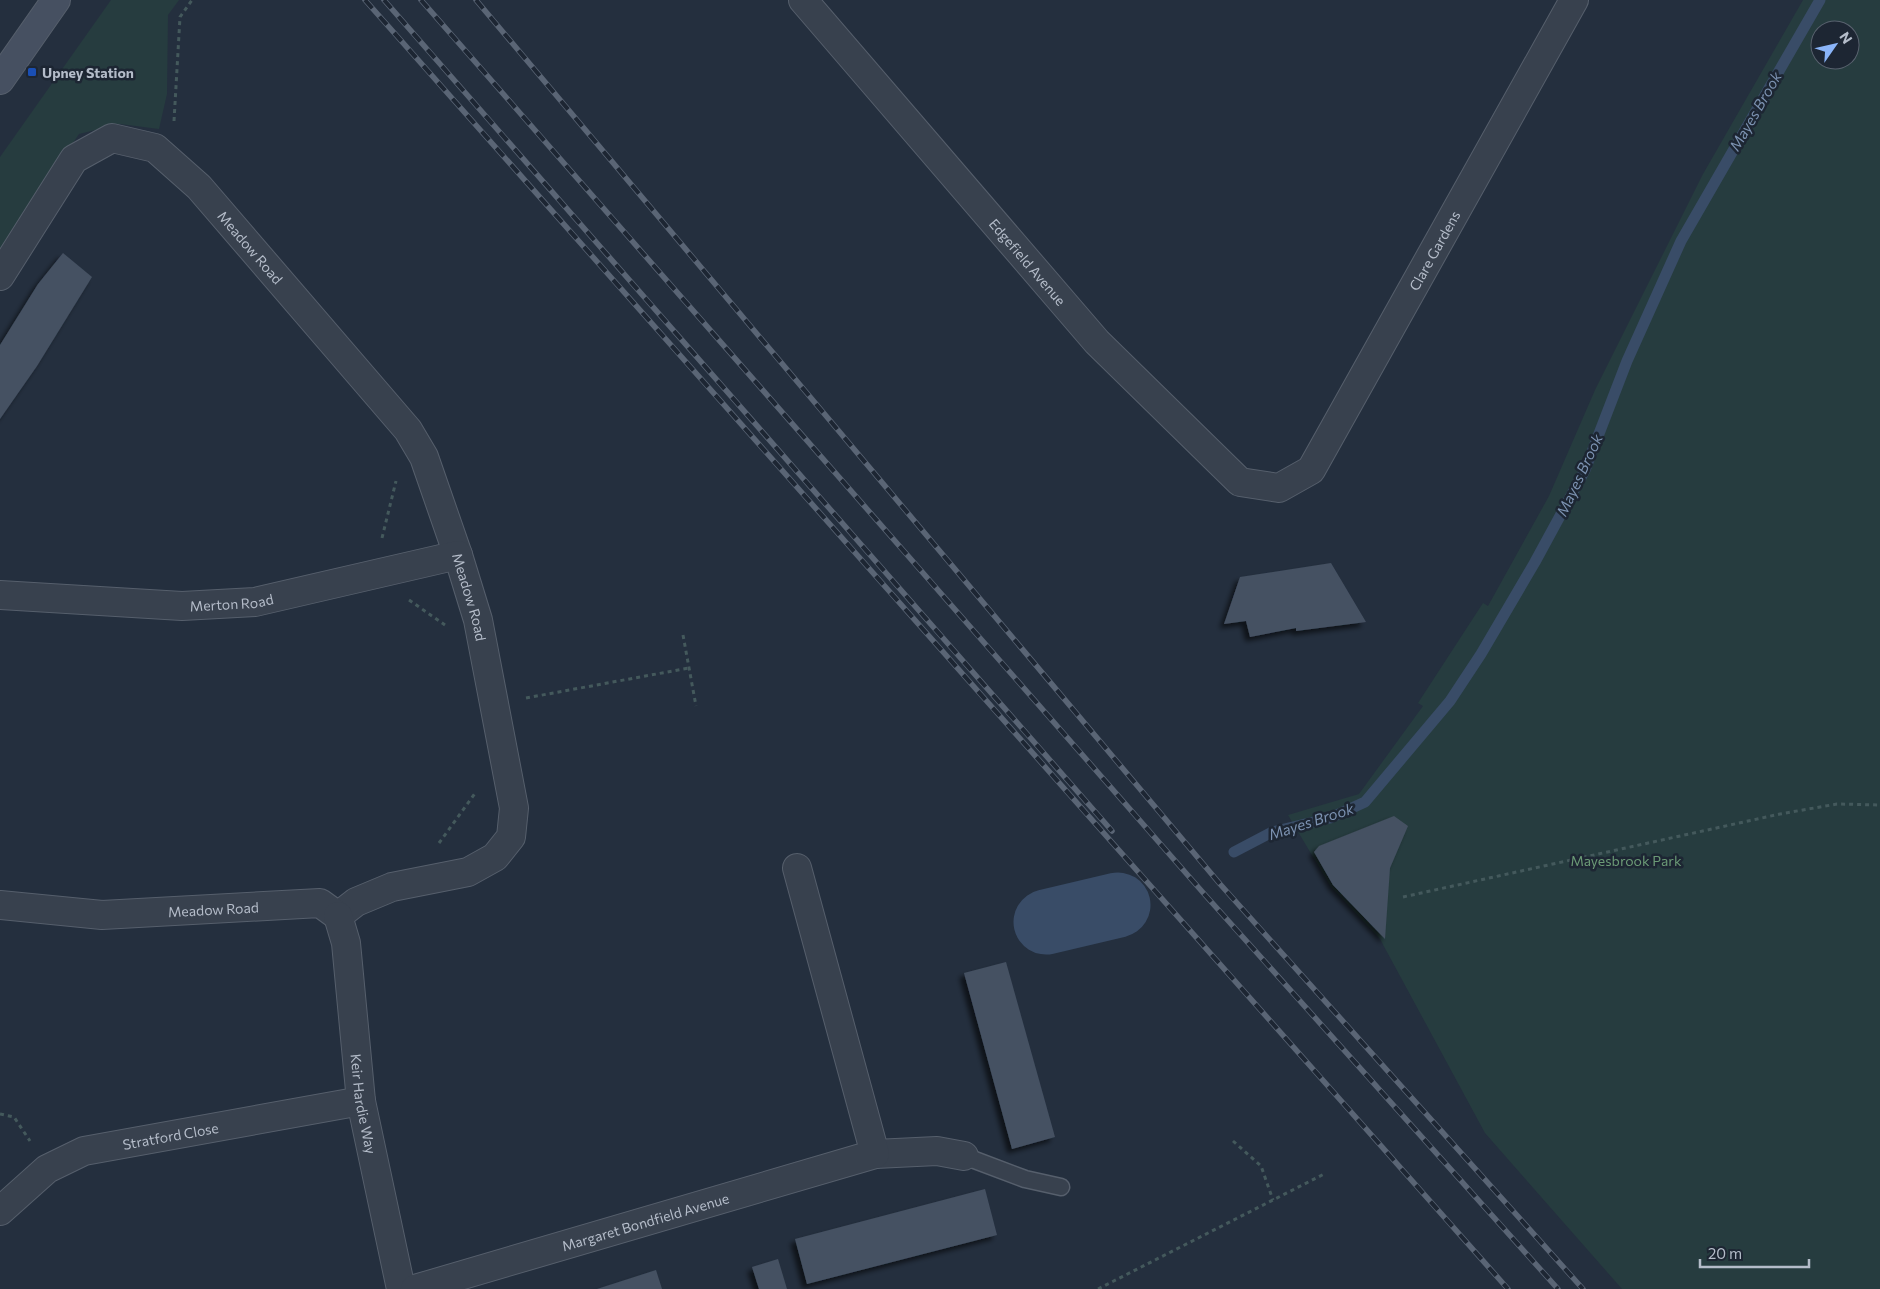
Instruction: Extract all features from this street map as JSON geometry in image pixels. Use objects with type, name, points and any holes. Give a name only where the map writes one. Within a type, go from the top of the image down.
[{"type":"street","points":[[0,80],[56,0]]},
{"type":"street","name":"Edgefield Avenue","points":[[803,0],[1097,342],[1240,482],[1279,488]]},
{"type":"street","name":"Clare Gardens","points":[[1279,488],[1311,470],[1574,0]]},
{"type":"street","name":"Meadow Road","points":[[0,276],[74,159],[112,138],[155,148],[199,187],[408,430],[424,457],[478,620],[514,808],[511,837],[495,858],[468,872],[392,887],[356,902],[338,916],[320,903],[102,915],[0,905]]},
{"type":"street","name":"Merton Road","points":[[0,595],[182,606],[246,603],[458,555]]},
{"type":"street","points":[[797,868],[874,1154]]},
{"type":"street","name":"Keir Hardie Way","points":[[338,916],[346,943],[360,1101],[401,1289]]},
{"type":"street","name":"Stratford Close","points":[[0,1211],[47,1169],[84,1151],[360,1101]]},
{"type":"street","name":"Margaret Bondfield Avenue","points":[[416,1289],[874,1154],[936,1151],[964,1156]]},
{"type":"lane","points":[[964,1156],[1025,1179],[1061,1187]]},
{"type":"path","points":[[155,148],[174,121],[180,16],[192,0]]},
{"type":"path","points":[[396,478],[373,575],[484,652]]},
{"type":"path","points":[[683,636],[696,706]]},
{"type":"path","points":[[494,704],[689,668]]},
{"type":"path","points":[[409,884],[504,754]]},
{"type":"path","points":[[1403,897],[1780,814],[1837,804],[1880,805]]},
{"type":"path","points":[[0,1114],[14,1117],[47,1169]]},
{"type":"path","points":[[1233,1141],[1261,1166],[1273,1200]]},
{"type":"path","points":[[1098,1289],[1326,1173]]},
{"type":"green space","points":[[111,0],[179,0],[168,15],[167,94],[159,129],[120,124],[79,134],[0,250],[0,157]]},
{"type":"green space","name":"Mayesbrook Park","points":[[1803,0],[1880,0],[1880,1289],[1622,1289],[1485,1133],[1380,939],[1331,887],[1288,815],[1359,794],[1423,706],[1418,703],[1483,603],[1488,606],[1549,496],[1595,390],[1703,174]]},
{"type":"building","points":[[63,253],[92,277],[37,366],[0,419],[0,345],[38,284]]},
{"type":"building","points":[[1331,563],[1366,622],[1296,631],[1296,628],[1250,637],[1246,621],[1224,624],[1240,577]]},
{"type":"building","points":[[1394,816],[1408,826],[1390,868],[1385,939],[1333,885],[1314,852],[1319,846]]},
{"type":"building","points":[[1006,962],[1055,1137],[1012,1149],[964,973]]},
{"type":"building","points":[[985,1189],[997,1235],[807,1284],[795,1239]]},
{"type":"building","points":[[778,1259],[787,1289],[759,1289],[752,1267]]},
{"type":"building","points":[[656,1270],[662,1289],[597,1289]]},
{"type":"waterway","name":"Mayes Brook","points":[[1234,852],[1272,832],[1330,818],[1365,802],[1450,701],[1481,654],[1535,562],[1585,470],[1627,361],[1681,241],[1820,0]]},
{"type":"waterway","name":"Mayes Brook","points":[[1046,922],[1118,905]]},
{"type":"railway","points":[[365,0],[1508,1289]]},
{"type":"railway","points":[[384,0],[1112,831]]},
{"type":"railway","points":[[421,0],[1206,896],[1558,1289]]},
{"type":"railway","points":[[476,0],[1220,884],[1583,1289]]},
{"type":"place","name":"Upney Station","points":[[32,72]]}]
